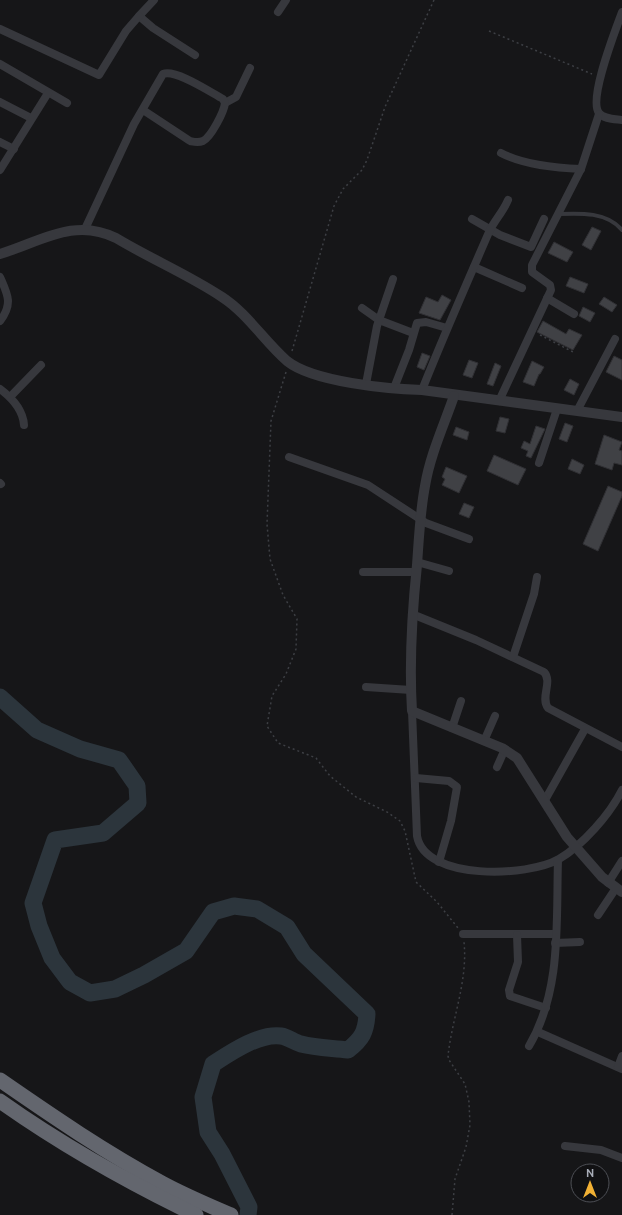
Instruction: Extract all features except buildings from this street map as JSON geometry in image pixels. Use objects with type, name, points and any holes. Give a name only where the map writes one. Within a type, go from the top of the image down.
[{"type":"highway","points":[[0,1080],[178,1199],[196,1215]]},
{"type":"highway","points":[[0,1101],[55,1138],[105,1168],[178,1199],[231,1215]]},
{"type":"street","points":[[0,29],[99,75],[126,31],[154,0]]},
{"type":"street","points":[[278,12],[286,0]]},
{"type":"street","points":[[499,401],[551,290],[550,285],[532,272],[532,265],[582,169],[599,114],[597,107],[599,77],[622,12]]},
{"type":"street","points":[[139,16],[153,28],[195,55]]},
{"type":"street","points":[[0,64],[67,103]]},
{"type":"street","points":[[143,110],[190,141],[197,142],[207,138],[223,111],[225,104],[236,97],[250,68]]},
{"type":"street","points":[[85,229],[136,121],[161,76],[170,72],[181,76],[220,98],[225,104]]},
{"type":"street","points":[[0,170],[48,92]]},
{"type":"street","points":[[0,102],[32,118]]},
{"type":"street","points":[[599,114],[608,118],[622,120]]},
{"type":"street","points":[[0,142],[14,149]]},
{"type":"street","points":[[501,153],[513,158],[535,163],[582,169]]},
{"type":"street","points":[[422,390],[447,328],[490,230],[501,215],[508,200]]},
{"type":"street","points":[[472,220],[490,230],[531,247],[544,219]]},
{"type":"street","points":[[2,254],[32,242],[64,232],[85,229],[100,231],[116,238],[222,296],[242,313],[293,364],[331,379],[622,417]]},
{"type":"street","points":[[474,267],[522,288]]},
{"type":"street","points":[[0,277],[8,296],[8,306],[0,321]]},
{"type":"street","points":[[366,384],[370,353],[379,320],[393,279]]},
{"type":"street","points":[[547,298],[574,314]]},
{"type":"street","points":[[362,308],[379,320],[413,334]]},
{"type":"street","points":[[394,388],[409,350],[417,324],[423,322],[447,328]]},
{"type":"street","points":[[578,411],[615,339]]},
{"type":"street","points":[[10,397],[41,365]]},
{"type":"street","points":[[0,389],[10,397],[24,418],[24,425]]},
{"type":"street","points":[[454,396],[431,462],[425,485],[420,518],[412,614],[411,690],[418,842],[423,852],[439,862],[478,871],[496,871],[537,866],[558,860],[576,847],[608,813],[622,790]]},
{"type":"street","points":[[539,462],[557,409]]},
{"type":"street","points":[[289,457],[368,485],[426,523],[469,539]]},
{"type":"street","points":[[363,572],[416,567],[449,571]]},
{"type":"street","points":[[513,657],[534,594],[537,577]]},
{"type":"street","points":[[412,614],[513,657],[546,674],[547,680],[544,702],[548,708],[585,729],[622,747]]},
{"type":"street","points":[[366,687],[411,690]]},
{"type":"street","points":[[452,728],[461,701]]},
{"type":"street","points":[[412,711],[505,749],[520,761],[554,817],[576,847],[587,861],[615,888]]},
{"type":"street","points":[[484,741],[495,716]]},
{"type":"street","points":[[545,800],[585,729]]},
{"type":"street","points":[[497,767],[505,749]]},
{"type":"street","points":[[416,778],[449,781],[457,787],[451,821],[439,862]]},
{"type":"street","points":[[529,1046],[538,1032],[546,1008],[553,977],[558,860]]},
{"type":"street","points":[[598,915],[615,888],[622,861]]},
{"type":"street","points":[[463,934],[517,935],[555,938],[580,942]]},
{"type":"street","points":[[517,935],[518,962],[509,990],[510,996],[546,1008]]},
{"type":"street","points":[[538,1032],[620,1068],[622,1056]]},
{"type":"street","points":[[565,1146],[601,1150],[622,1158]]},
{"type":"lane","points":[[559,214],[580,213],[602,216],[616,223],[622,230]]},
{"type":"path","points":[[434,0],[386,107],[367,160],[362,170],[343,189],[334,206],[293,364],[271,421],[267,524],[270,559],[283,595],[297,619],[296,649],[286,674],[272,696],[267,726],[278,743],[316,758],[330,776],[356,797],[387,812],[400,821],[405,831],[416,882],[441,907],[463,934],[466,958],[448,1056],[449,1060],[465,1084],[469,1102],[470,1125],[466,1147],[455,1179],[452,1215]]},
{"type":"path","points":[[489,31],[564,64],[599,77]]},
{"type":"path","points":[[532,330],[575,353]]},
{"type":"waterway","points":[[0,697],[37,730],[80,749],[119,760],[137,786],[138,803],[103,833],[55,840],[33,903],[39,926],[52,958],[70,982],[90,993],[115,989],[144,975],[186,951],[213,912],[234,906],[257,909],[287,927],[304,954],[367,1014],[366,1026],[360,1039],[348,1050],[307,1045],[281,1036],[272,1036],[245,1045],[213,1064],[203,1097],[208,1132],[222,1154],[249,1207],[248,1215]]}]
